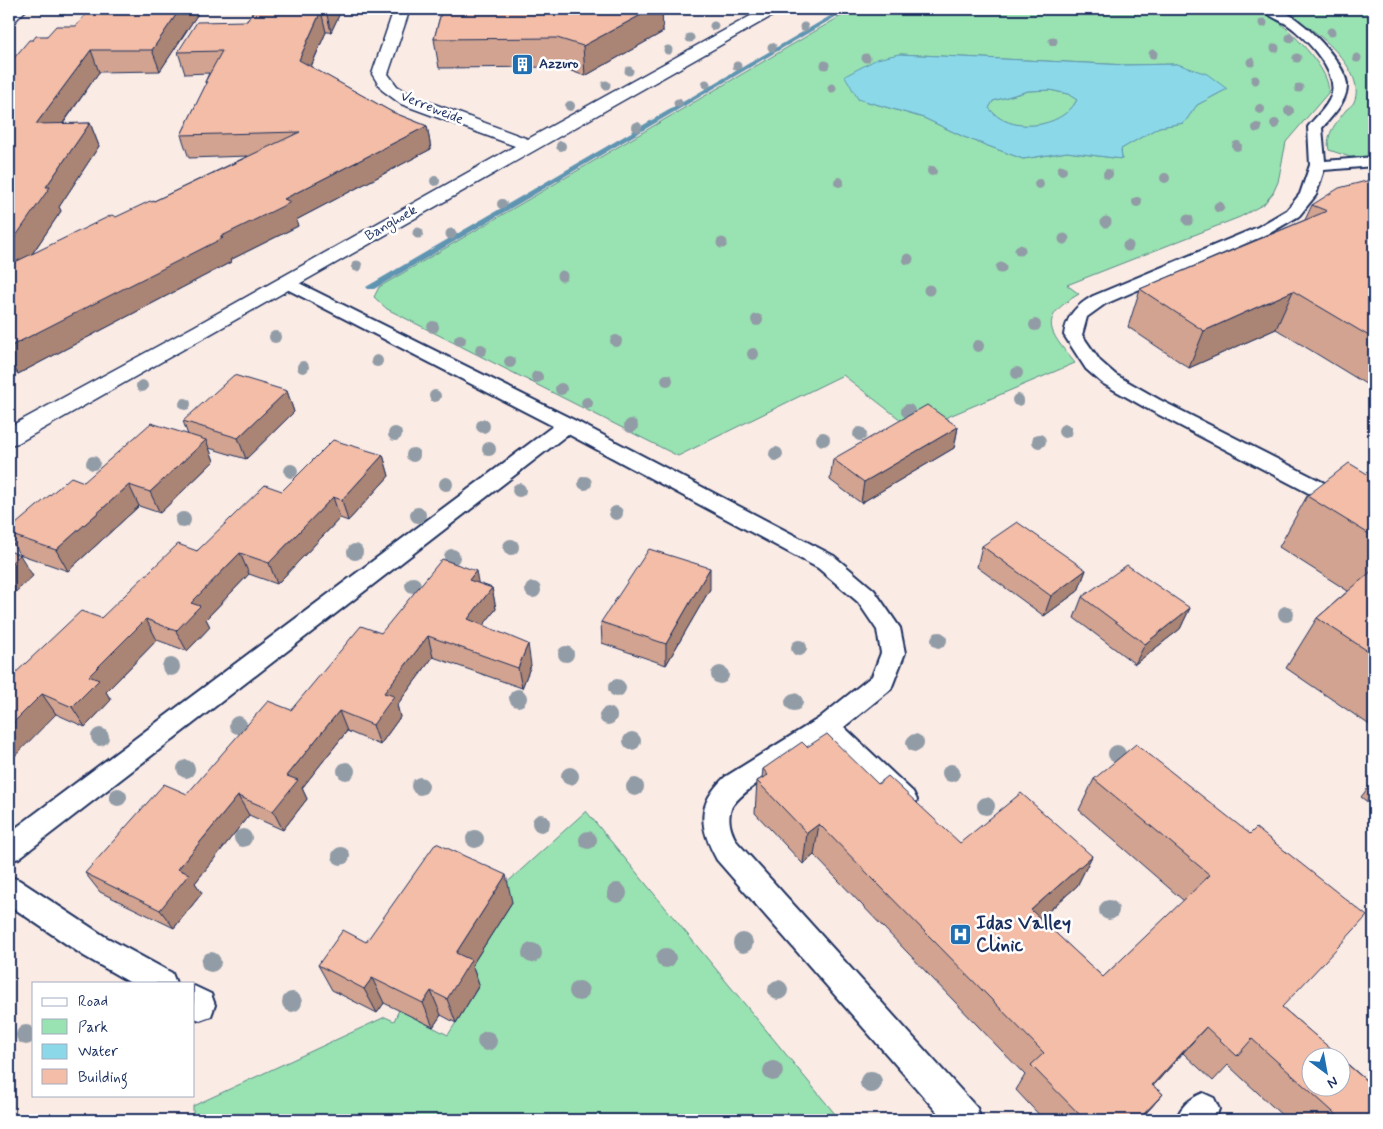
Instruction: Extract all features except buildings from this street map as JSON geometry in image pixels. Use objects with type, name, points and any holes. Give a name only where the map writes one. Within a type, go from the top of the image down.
[{"type":"street","points":[[9,19],[19,9]]},
{"type":"street","name":"Verreweide","points":[[402,9],[380,74],[391,89],[407,100],[528,145]]},
{"type":"street","name":"Banghoek","points":[[9,437],[774,9]]},
{"type":"lane","points":[[1268,9],[1303,31],[1337,74],[1340,84],[1339,93],[1330,109],[1315,127],[1318,165],[1308,195],[1293,213],[1264,230],[1099,300],[1084,309],[1075,319],[1073,335],[1094,365],[1109,379],[1153,404],[1347,502],[1374,518]]},
{"type":"lane","points":[[1318,165],[1330,166],[1356,162],[1374,162]]},
{"type":"lane","points":[[287,282],[567,425],[826,562],[866,596],[888,628],[892,653],[882,682],[827,726],[734,785],[723,794],[717,807],[716,824],[722,844],[727,851],[965,1120]]},
{"type":"lane","points":[[9,849],[567,425]]},
{"type":"lane","points":[[827,726],[918,814]]},
{"type":"lane","points":[[9,889],[94,946],[159,982]]},
{"type":"green space","points":[[853,9],[1256,9],[1279,22],[1294,35],[1319,65],[1328,85],[1328,93],[1286,142],[1278,182],[1273,193],[1264,204],[1240,217],[1067,285],[1079,294],[1057,311],[1052,319],[1052,326],[1059,343],[1075,363],[933,423],[906,424],[843,375],[678,456],[387,309],[374,297],[379,287]],"holes":[[[899,54],[1127,65],[1177,64],[1227,89],[1197,105],[1184,123],[1159,127],[1121,149],[1122,159],[1067,152],[1023,159],[964,137],[924,118],[858,99]]]},
{"type":"green space","points":[[1280,9],[1374,9],[1374,157],[1350,157],[1329,150],[1330,133],[1354,102],[1356,89],[1352,75],[1344,61],[1332,47],[1304,24]]},
{"type":"green space","points":[[1050,90],[1068,94],[1077,100],[1059,118],[1047,123],[1021,125],[1009,122],[998,117],[989,108],[993,101],[1028,91]]},
{"type":"green space","points":[[586,811],[840,1120],[193,1120],[193,1106],[385,1017],[394,1021],[399,1010],[448,1035],[479,986],[464,978],[512,902],[501,888]]},
{"type":"water","points":[[899,54],[1127,65],[1177,64],[1207,74],[1227,89],[1197,105],[1184,123],[1159,127],[1121,149],[1122,159],[1067,152],[1023,159],[964,137],[924,118],[858,99],[845,76],[877,59]],"holes":[[[1050,90],[1068,94],[1077,100],[1070,110],[1060,117],[1034,125],[1021,125],[1009,122],[998,117],[989,108],[993,101],[1028,91]]]},
{"type":"waterway","points":[[371,287],[846,9]]},
{"type":"place","name":"Azzuro","points":[[523,64]]},
{"type":"place","name":"Idas Valley Clinic","points":[[960,934]]}]
